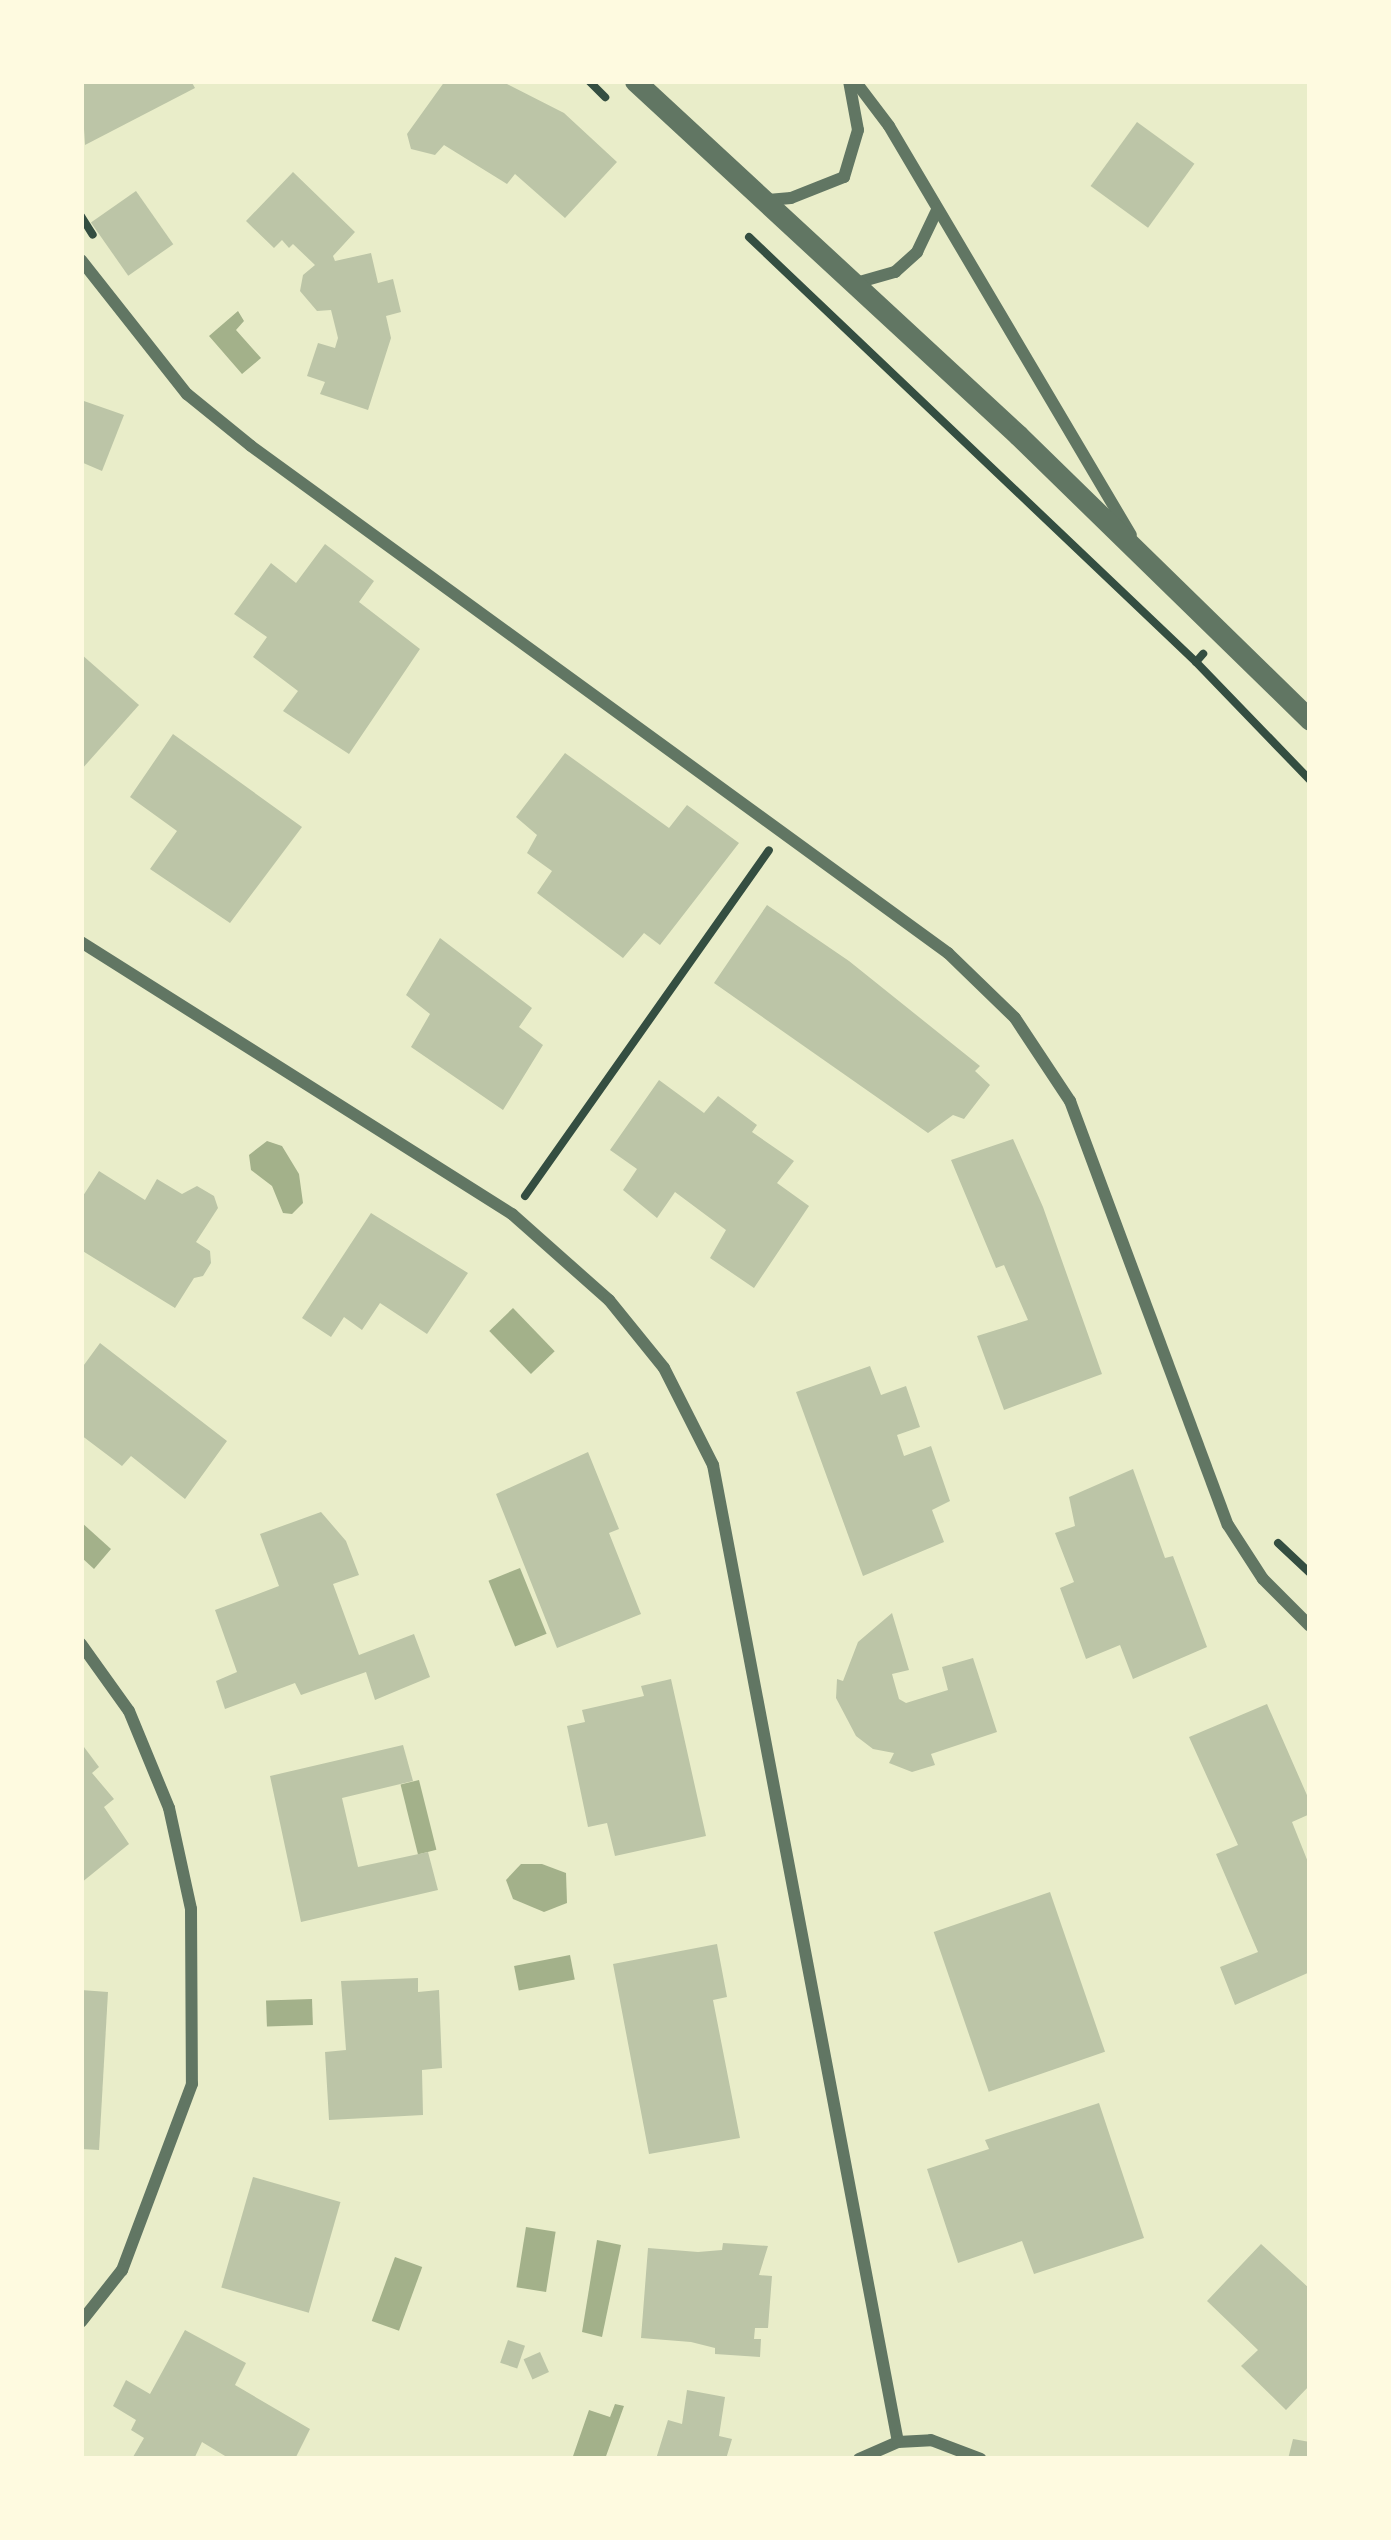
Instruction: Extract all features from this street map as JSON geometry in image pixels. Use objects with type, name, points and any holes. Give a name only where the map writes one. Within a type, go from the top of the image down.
[{"type":"street","points":[[635,81],[856,283],[1310,720]]},
{"type":"street","points":[[768,200],[791,198],[844,177],[858,130],[852,81]]},
{"type":"street","points":[[852,81],[889,126],[1144,556]]},
{"type":"street","points":[[856,283],[895,272],[917,253],[938,210]]},
{"type":"street","points":[[81,260],[187,394],[339,515],[948,952],[1015,1018],[1070,1101],[1228,1525],[1263,1579],[1310,1626]]},
{"type":"street","points":[[81,942],[512,1214],[610,1300],[664,1368],[713,1465],[898,2442]]},
{"type":"street","points":[[81,1644],[129,1711],[169,1808],[191,1909],[192,2062],[192,2084],[122,2270],[81,2322]]},
{"type":"street","points":[[859,2459],[898,2442],[931,2440],[981,2459]]},
{"type":"path","points":[[589,81],[622,114]]},
{"type":"path","points":[[740,228],[1196,662],[1310,780]]},
{"type":"path","points":[[1196,662],[1221,632]]},
{"type":"path","points":[[512,1214],[780,834]]},
{"type":"shaded area","points":[[238,311],[244,321],[236,330],[261,358],[242,374],[209,336]]},
{"type":"shaded area","points":[[267,1141],[282,1146],[299,1174],[303,1203],[292,1214],[283,1213],[272,1186],[251,1170],[249,1155]]},
{"type":"shaded area","points":[[513,1308],[555,1351],[531,1374],[489,1331]]},
{"type":"shaded area","points":[[81,1522],[111,1549],[94,1569],[81,1557]]},
{"type":"shaded area","points":[[520,1568],[547,1634],[515,1647],[488,1581]]},
{"type":"shaded area","points":[[419,1780],[436,1850],[418,1854],[401,1785]]},
{"type":"shaded area","points":[[521,1864],[542,1864],[566,1873],[567,1903],[544,1912],[513,1899],[506,1880]]},
{"type":"shaded area","points":[[570,1955],[575,1980],[519,1990],[514,1966]]},
{"type":"shaded area","points":[[312,1999],[313,2025],[267,2027],[266,2001]]},
{"type":"shaded area","points":[[526,2227],[556,2232],[546,2292],[516,2287]]},
{"type":"shaded area","points":[[597,2240],[621,2245],[602,2337],[582,2332]]},
{"type":"shaded area","points":[[395,2257],[422,2267],[399,2331],[372,2321]]},
{"type":"shaded area","points":[[615,2404],[624,2406],[605,2459],[572,2459],[589,2410],[610,2417]]},
{"type":"building","points":[[81,81],[191,81],[195,88],[85,145]]},
{"type":"building","points":[[445,81],[501,81],[564,113],[617,162],[565,218],[515,174],[507,184],[444,145],[435,155],[411,149],[407,134]]},
{"type":"building","points":[[1137,122],[1194,164],[1148,228],[1091,186]]},
{"type":"building","points":[[293,172],[355,232],[333,256],[335,261],[371,253],[378,283],[393,279],[401,312],[386,316],[391,338],[368,410],[320,394],[325,382],[307,376],[318,343],[335,348],[338,338],[331,310],[317,311],[300,291],[303,275],[315,265],[293,244],[289,248],[282,240],[274,248],[246,221]]},
{"type":"building","points":[[136,191],[173,244],[128,276],[91,223]]},
{"type":"building","points":[[81,400],[124,415],[102,471],[81,462]]},
{"type":"building","points":[[325,544],[374,581],[359,602],[420,649],[349,754],[283,711],[298,691],[253,657],[267,637],[234,614],[271,563],[296,583]]},
{"type":"building","points":[[81,654],[139,705],[81,770]]},
{"type":"building","points":[[173,734],[302,827],[230,923],[150,869],[177,831],[130,797]]},
{"type":"building","points":[[565,753],[669,828],[687,805],[739,843],[660,945],[644,933],[623,958],[537,893],[552,871],[527,853],[537,835],[516,817]]},
{"type":"building","points":[[767,905],[849,961],[980,1066],[975,1071],[990,1085],[964,1119],[953,1115],[928,1133],[714,983]]},
{"type":"building","points":[[440,938],[532,1008],[519,1027],[543,1045],[503,1110],[411,1047],[430,1014],[406,995]]},
{"type":"building","points":[[659,1080],[704,1113],[718,1096],[757,1125],[752,1132],[794,1161],[777,1183],[809,1206],[754,1288],[710,1258],[726,1230],[675,1192],[657,1218],[623,1190],[637,1169],[610,1150]]},
{"type":"building","points":[[1013,1139],[1043,1207],[1102,1374],[1004,1410],[977,1336],[1028,1320],[1004,1265],[996,1268],[951,1160]]},
{"type":"building","points":[[99,1171],[145,1200],[157,1179],[182,1194],[197,1186],[214,1196],[218,1208],[196,1242],[210,1251],[211,1263],[203,1276],[194,1278],[175,1308],[81,1250],[81,1199]]},
{"type":"building","points":[[371,1213],[468,1273],[427,1334],[380,1303],[362,1330],[344,1317],[331,1337],[302,1318]]},
{"type":"building","points":[[100,1343],[227,1441],[185,1499],[131,1456],[122,1466],[81,1435],[81,1369]]},
{"type":"building","points":[[870,1366],[881,1395],[906,1386],[920,1427],[897,1435],[904,1456],[931,1446],[950,1501],[932,1510],[944,1542],[863,1576],[796,1392]]},
{"type":"building","points":[[588,1452],[619,1529],[609,1533],[641,1614],[557,1648],[496,1494]]},
{"type":"building","points":[[1133,1469],[1165,1558],[1173,1556],[1207,1647],[1133,1679],[1120,1645],[1086,1659],[1060,1588],[1074,1582],[1055,1533],[1075,1526],[1069,1497]]},
{"type":"building","points":[[321,1512],[346,1541],[359,1575],[333,1584],[359,1655],[414,1634],[430,1677],[375,1700],[366,1672],[301,1695],[295,1683],[225,1709],[216,1681],[237,1672],[215,1610],[279,1586],[260,1534]]},
{"type":"building","points":[[892,1613],[909,1670],[892,1674],[899,1699],[906,1703],[948,1690],[942,1667],[973,1658],[997,1732],[931,1754],[935,1765],[912,1772],[889,1763],[894,1753],[873,1749],[856,1736],[836,1698],[837,1679],[843,1681],[858,1642]]},
{"type":"building","points":[[671,1679],[706,1836],[615,1856],[607,1823],[588,1827],[567,1726],[585,1722],[582,1710],[644,1696],[641,1686]]},
{"type":"building","points":[[1267,1704],[1310,1802],[1310,1814],[1292,1822],[1310,1867],[1310,1972],[1235,2005],[1220,1967],[1258,1952],[1216,1854],[1238,1845],[1189,1737]]},
{"type":"building","points":[[81,1743],[99,1767],[92,1773],[114,1799],[104,1807],[129,1844],[81,1883]]},
{"type":"building","points":[[403,1745],[413,1781],[342,1798],[358,1867],[428,1852],[438,1890],[301,1922],[270,1776]]},
{"type":"building","points":[[1050,1892],[1105,2052],[989,2092],[934,1932]]},
{"type":"building","points":[[717,1944],[727,1997],[713,2000],[740,2138],[649,2154],[613,1964]]},
{"type":"building","points":[[418,1978],[418,1992],[439,1990],[442,2068],[422,2070],[423,2115],[329,2120],[325,2052],[346,2050],[341,1981]]},
{"type":"building","points":[[81,1990],[108,1992],[99,2150],[81,2149]]},
{"type":"building","points":[[1099,2103],[1144,2238],[1034,2274],[1022,2241],[958,2263],[927,2169],[989,2149],[985,2140]]},
{"type":"building","points":[[253,2177],[340,2202],[309,2313],[221,2288]]},
{"type":"building","points":[[723,2243],[768,2246],[759,2275],[772,2276],[768,2328],[755,2328],[754,2339],[761,2339],[760,2357],[715,2354],[715,2348],[691,2342],[641,2338],[648,2248],[698,2252],[722,2250]]},
{"type":"building","points":[[1261,2244],[1310,2289],[1310,2385],[1286,2410],[1241,2366],[1258,2350],[1207,2301]]},
{"type":"building","points":[[185,2330],[246,2363],[235,2385],[310,2429],[295,2459],[230,2459],[202,2442],[194,2459],[133,2457],[144,2438],[131,2430],[136,2420],[113,2406],[126,2380],[150,2394]]},
{"type":"building","points":[[508,2340],[525,2346],[517,2369],[500,2363]]},
{"type":"building","points":[[540,2352],[549,2372],[533,2379],[524,2359]]},
{"type":"building","points":[[687,2390],[725,2397],[719,2436],[732,2439],[726,2459],[656,2459],[668,2420],[682,2424]]},
{"type":"building","points":[[1293,2439],[1310,2442],[1310,2459],[1288,2459]]}]
